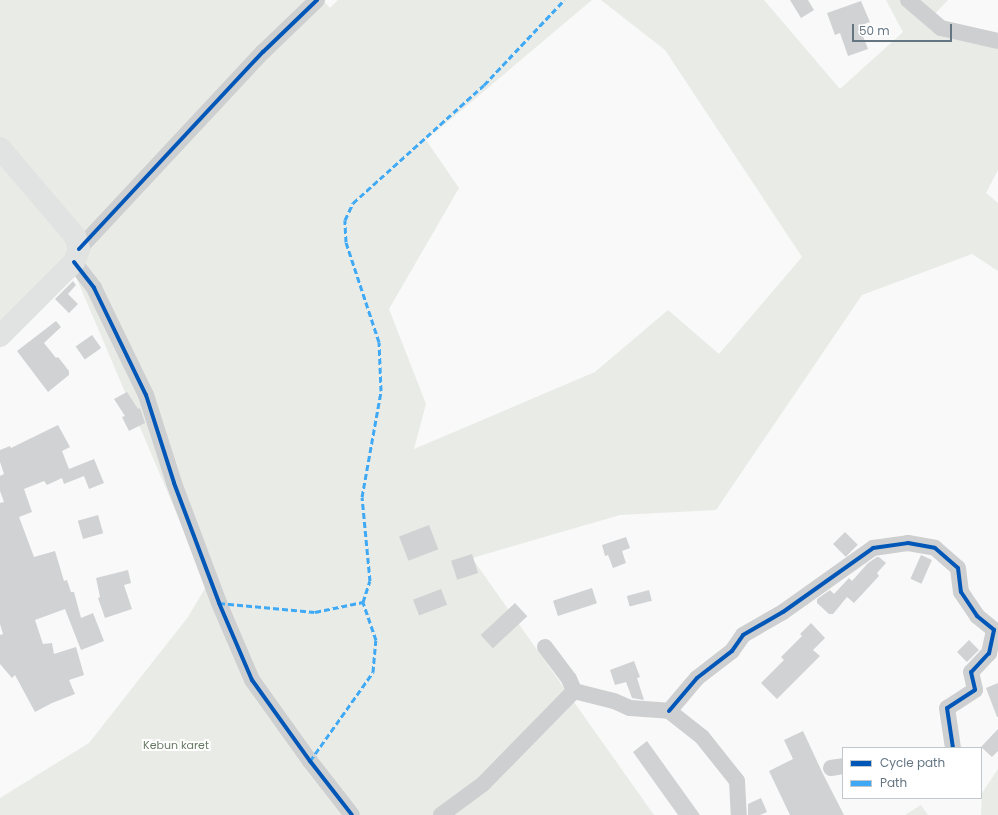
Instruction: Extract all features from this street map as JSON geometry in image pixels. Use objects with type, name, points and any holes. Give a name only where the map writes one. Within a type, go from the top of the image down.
[{"type":"main road","points":[[0,148],[74,236],[76,256],[0,336]]},
{"type":"street","points":[[317,0],[264,52],[76,256],[94,288],[146,395],[174,484],[219,603],[252,680],[310,761],[352,815]]},
{"type":"street","points":[[908,0],[941,28],[998,41]]},
{"type":"street","points":[[670,711],[697,678],[732,651],[743,635],[783,612],[873,548],[908,542],[935,548],[958,568],[961,592],[977,616],[994,630],[990,653],[971,672],[975,690],[947,708],[953,747]]},
{"type":"street","points":[[545,647],[569,679],[574,691]]},
{"type":"street","points":[[574,691],[614,701],[630,708],[670,711],[702,737],[738,781],[739,815]]},
{"type":"street","points":[[441,815],[484,784],[574,691]]},
{"type":"green space","name":"Kebun karet","points":[[0,0],[323,0],[330,8],[338,0],[592,0],[426,140],[459,188],[389,309],[426,404],[414,449],[595,372],[668,310],[719,354],[802,257],[665,50],[601,0],[764,0],[840,89],[903,32],[886,0],[948,0],[931,18],[998,47],[998,170],[986,193],[998,203],[998,271],[972,254],[862,295],[716,510],[620,515],[472,558],[654,815],[0,815],[0,798],[89,743],[188,617],[207,585],[68,258],[0,331]]},
{"type":"green space","points":[[998,769],[998,815],[981,815],[982,793]]},
{"type":"green space","points":[[921,805],[928,815],[905,815]]},
{"type":"building","points":[[790,0],[808,0],[814,10],[801,18]]},
{"type":"building","points":[[861,1],[870,22],[859,26],[868,49],[848,56],[840,33],[835,35],[827,13]]},
{"type":"building","points":[[73,281],[76,285],[68,294],[78,304],[69,313],[55,299]]},
{"type":"building","points":[[56,321],[61,327],[44,343],[69,371],[69,375],[48,392],[17,351]]},
{"type":"building","points":[[92,335],[101,348],[85,360],[76,346]]},
{"type":"building","points":[[127,392],[138,409],[140,408],[145,423],[129,431],[122,417],[125,416],[114,399]]},
{"type":"building","points":[[58,425],[70,447],[62,451],[69,469],[94,459],[104,483],[89,489],[84,476],[64,484],[62,478],[47,485],[44,481],[24,489],[32,512],[19,517],[34,557],[55,551],[64,581],[67,580],[71,592],[74,592],[81,618],[93,613],[104,641],[81,650],[65,609],[35,620],[43,644],[52,643],[54,654],[76,647],[84,675],[69,680],[75,694],[52,703],[35,712],[15,675],[12,678],[0,664],[0,635],[3,634],[0,624],[0,503],[4,502],[0,491],[0,476],[4,474],[0,462],[0,450],[10,446],[11,448]]},
{"type":"building","points":[[98,515],[103,533],[83,539],[78,521]]},
{"type":"building","points":[[429,525],[438,549],[408,561],[399,536]]},
{"type":"building","points":[[845,532],[858,545],[846,557],[833,544]]},
{"type":"building","points":[[626,537],[630,548],[622,551],[626,563],[613,568],[608,555],[605,556],[602,545]]},
{"type":"building","points":[[472,554],[478,573],[457,580],[451,561]]},
{"type":"building","points":[[921,555],[932,560],[921,584],[910,579]]},
{"type":"building","points":[[877,557],[886,563],[877,573],[879,576],[854,603],[847,597],[833,614],[829,614],[817,603],[817,599],[830,590],[834,594],[849,578],[852,581],[868,563]]},
{"type":"building","points":[[128,570],[131,583],[124,585],[132,609],[105,618],[98,598],[100,597],[96,578]]},
{"type":"building","points":[[592,588],[597,603],[558,616],[553,601]]},
{"type":"building","points":[[441,589],[447,605],[419,616],[413,600]]},
{"type":"building","points":[[649,590],[652,601],[630,607],[627,596]]},
{"type":"building","points":[[515,603],[527,616],[493,648],[481,635]]},
{"type":"building","points":[[811,623],[825,638],[813,650],[820,656],[777,699],[761,683],[784,660],[781,657],[802,636],[800,634]]},
{"type":"building","points":[[969,640],[979,650],[967,662],[957,652]]},
{"type":"building","points":[[634,661],[640,677],[637,678],[644,700],[632,698],[626,682],[615,685],[610,670]]},
{"type":"building","points":[[998,683],[998,717],[997,717],[986,688]]},
{"type":"building","points":[[998,729],[998,751],[992,757],[981,747]]},
{"type":"building","points":[[803,731],[844,815],[790,815],[769,771],[793,759],[784,740]]},
{"type":"building","points":[[647,741],[700,815],[678,815],[633,752]]},
{"type":"building","points":[[761,798],[767,812],[760,815],[748,815],[748,804]]},
{"type":"marked path","points":[[310,761],[373,672],[376,640],[363,602],[370,581],[362,497],[381,391],[379,342],[346,242],[345,220],[353,203],[484,85],[564,0]]},
{"type":"marked path","points":[[219,603],[315,612],[363,602]]},
{"type":"cycle path","points":[[79,249],[263,52],[317,0]]},
{"type":"cycle path","points":[[74,262],[94,288],[146,395],[174,483],[219,603],[252,680],[310,761],[352,815]]},
{"type":"cycle path","points":[[669,711],[697,678],[732,651],[743,635],[783,612],[873,548],[908,543],[935,548],[958,568],[961,592],[977,616],[994,630],[989,653],[971,672],[975,690],[947,708],[953,747]]}]
